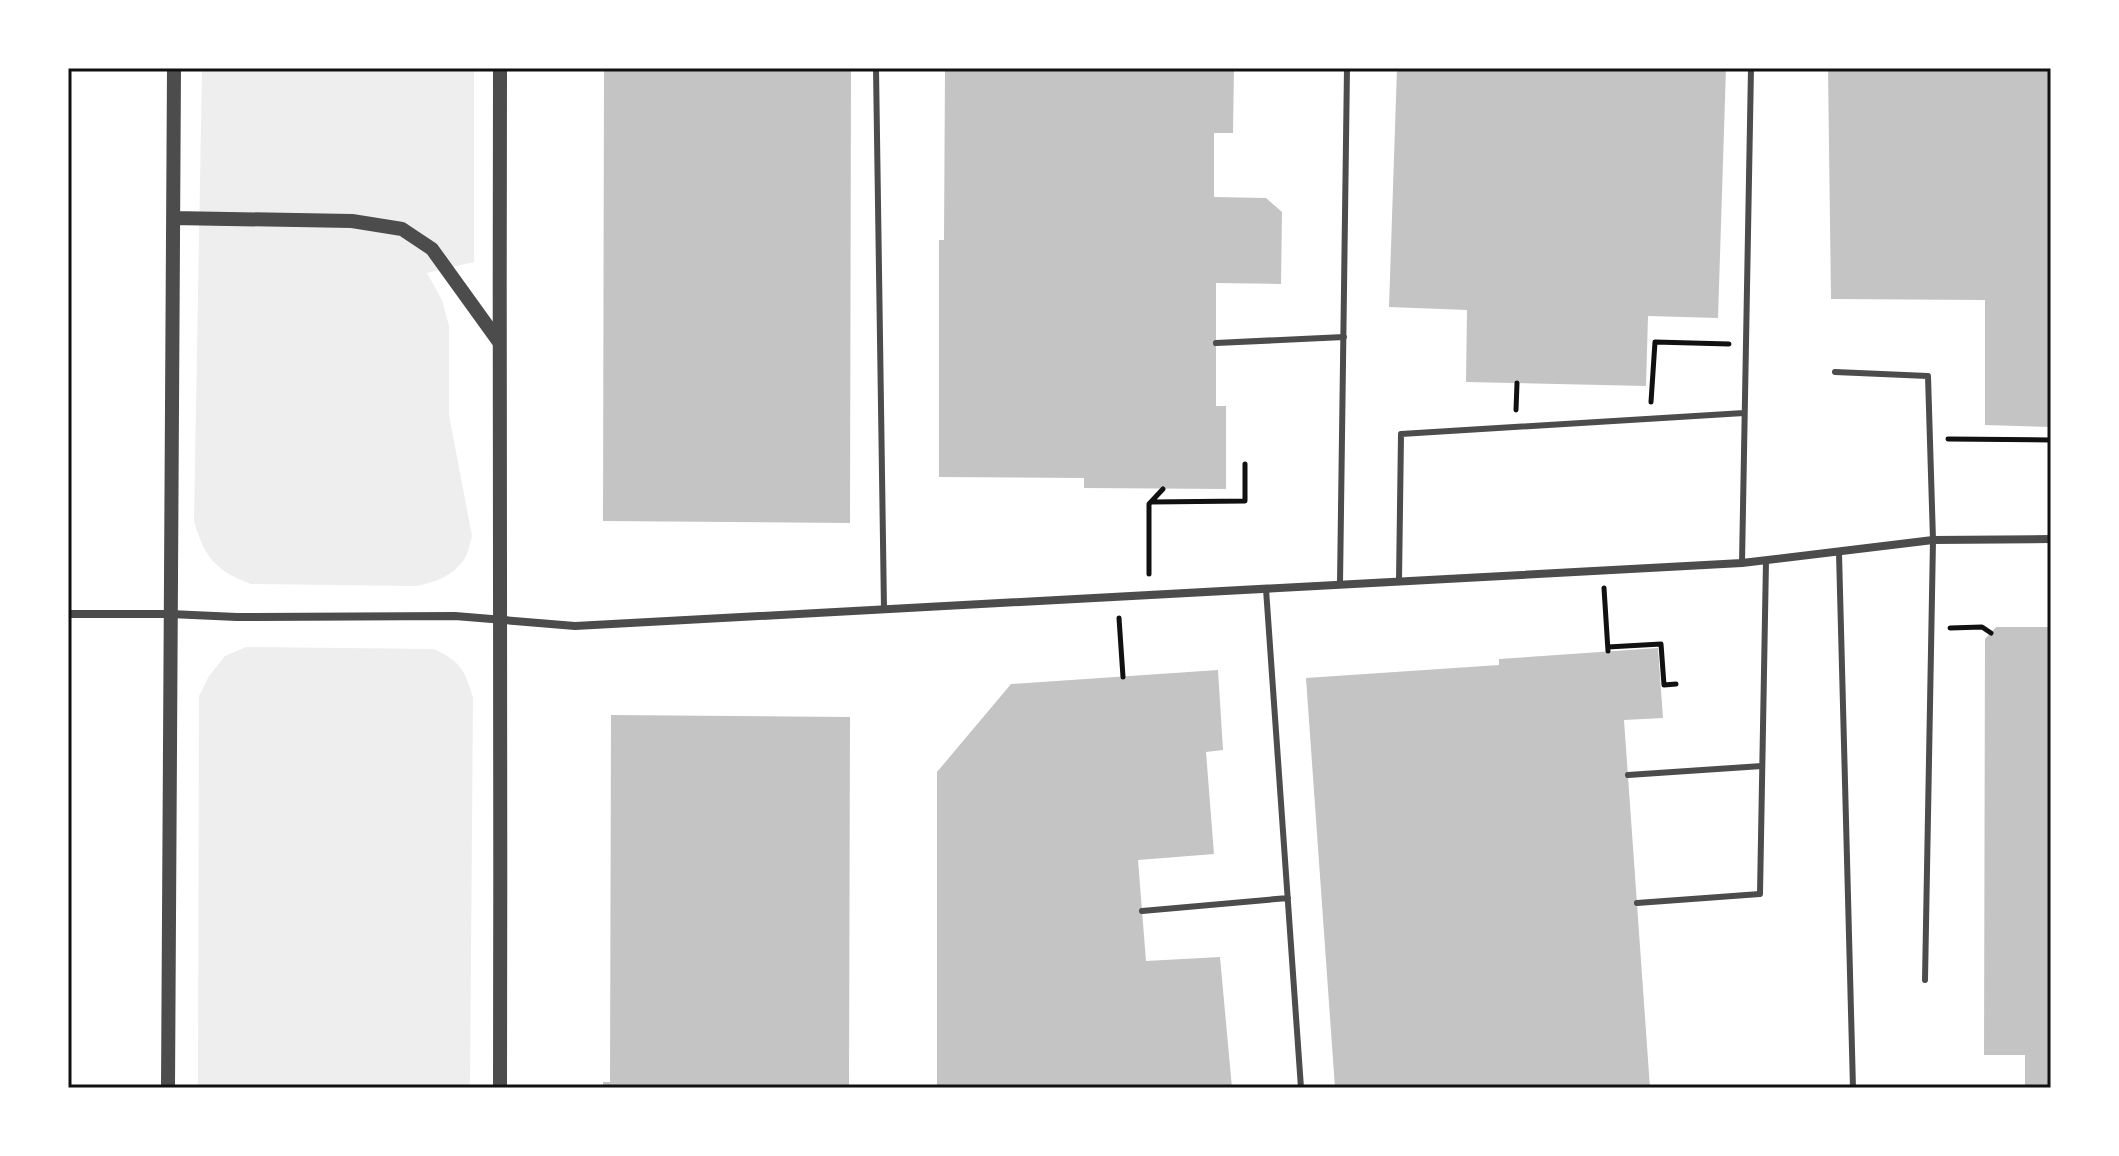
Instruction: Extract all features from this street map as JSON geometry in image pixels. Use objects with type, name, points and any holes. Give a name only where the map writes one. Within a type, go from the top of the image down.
[{"type":"street","points":[[168,1088],[174,68]]},
{"type":"street","points":[[500,68],[500,1088]]},
{"type":"street","points":[[173,218],[352,221],[402,229],[432,249],[499,342]]},
{"type":"street","points":[[68,614],[455,616],[575,626],[1742,563],[1933,540],[2051,539]]},
{"type":"lane","points":[[876,68],[884,609]]},
{"type":"lane","points":[[1340,584],[1347,68]]},
{"type":"lane","points":[[1742,563],[1751,68]]},
{"type":"lane","points":[[1216,343],[1344,337]]},
{"type":"lane","points":[[1835,372],[1928,376],[1933,540],[1925,980]]},
{"type":"lane","points":[[1399,581],[1401,434],[1744,413]]},
{"type":"lane","points":[[1839,553],[1853,1088]]},
{"type":"lane","points":[[1637,903],[1760,894],[1766,561]]},
{"type":"lane","points":[[1266,589],[1301,1088]]},
{"type":"lane","points":[[1628,775],[1762,766]]},
{"type":"lane","points":[[1142,911],[1288,898]]},
{"type":"path","points":[[1647,341],[1722,344]]},
{"type":"path","points":[[1651,402],[1655,342]]},
{"type":"path","points":[[1516,409],[1517,383]]},
{"type":"path","points":[[1953,439],[2051,440]]},
{"type":"path","points":[[1151,502],[1245,501],[1245,464]]},
{"type":"path","points":[[1149,561],[1149,504],[1163,489]]},
{"type":"path","points":[[1604,586],[1608,649],[1661,644],[1664,685],[1676,684]]},
{"type":"path","points":[[1119,621],[1123,677]]},
{"type":"path","points":[[1946,628],[1982,627],[1991,633]]},
{"type":"shaded area","points":[[202,68],[474,68],[474,262],[427,273],[442,300],[449,326],[449,415],[472,536],[462,563],[444,577],[415,586],[251,584],[220,568],[202,544],[194,521]]},
{"type":"shaded area","points":[[246,647],[434,649],[450,658],[464,673],[473,697],[470,1088],[198,1088],[199,696],[209,676],[225,656]]},
{"type":"building","points":[[604,68],[851,68],[850,523],[603,521]]},
{"type":"building","points":[[945,68],[1234,68],[1233,133],[1214,133],[1214,197],[1266,198],[1282,212],[1281,284],[1216,283],[1216,406],[1226,406],[1226,489],[1084,488],[1084,478],[939,477],[939,240],[944,240]]},
{"type":"building","points":[[1397,68],[1726,68],[1718,318],[1648,316],[1646,386],[1466,382],[1467,310],[1389,307]]},
{"type":"building","points":[[1828,68],[2051,68],[2051,427],[1985,425],[1985,300],[1831,299]]},
{"type":"building","points":[[1996,627],[2051,627],[2051,1088],[2025,1088],[2025,1055],[1984,1055],[1985,639]]},
{"type":"building","points":[[1658,648],[1663,718],[1624,720],[1650,1088],[1335,1088],[1306,678],[1499,665],[1499,659]]},
{"type":"building","points":[[1218,670],[1223,750],[1206,752],[1214,854],[1138,860],[1146,961],[1220,957],[1232,1088],[937,1088],[937,772],[1011,684]]},
{"type":"building","points":[[611,715],[850,717],[849,1088],[603,1088],[603,1082],[610,1082]]}]
